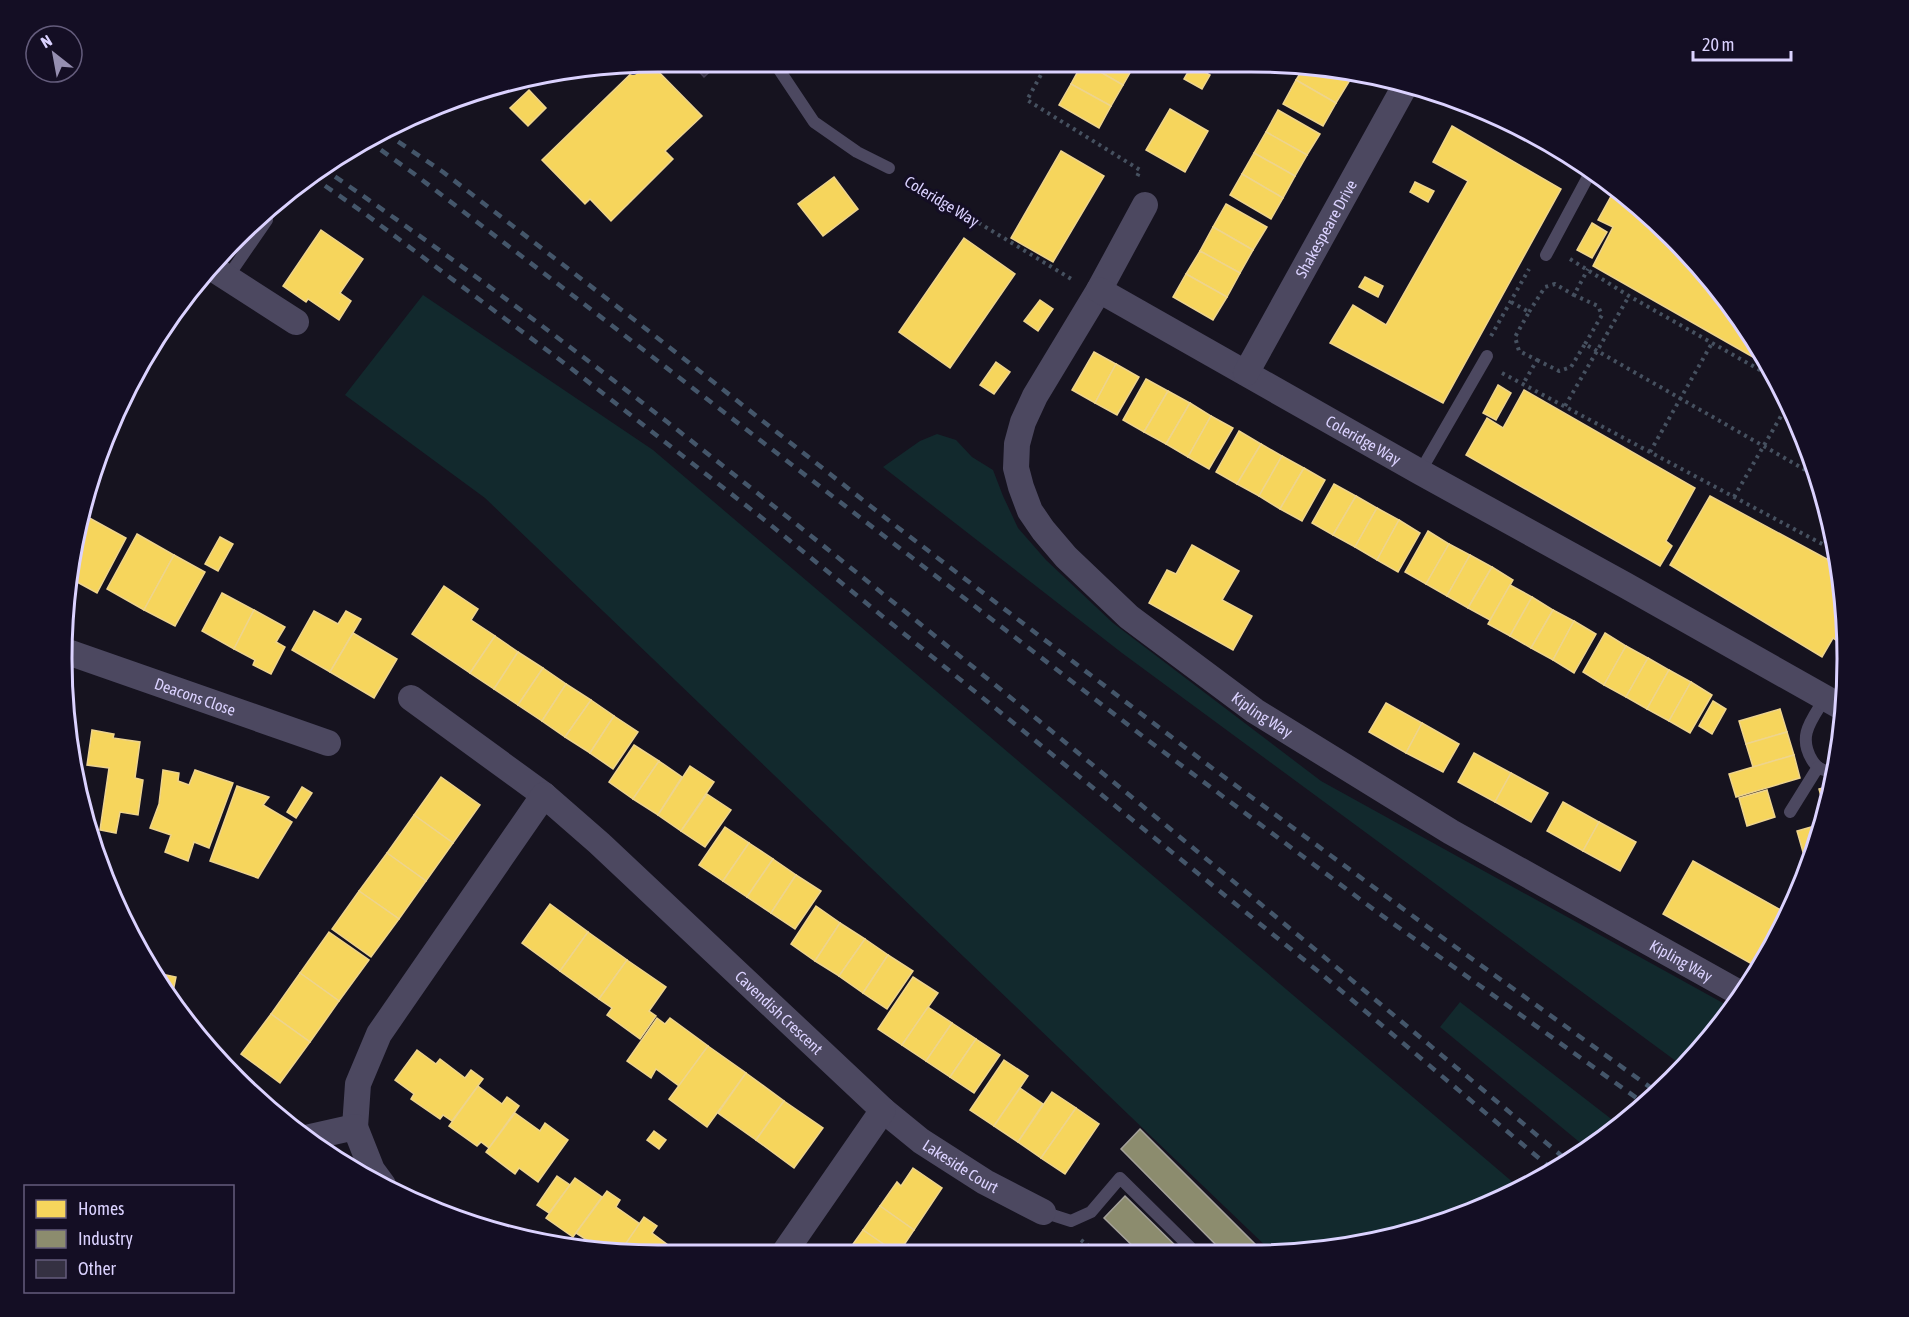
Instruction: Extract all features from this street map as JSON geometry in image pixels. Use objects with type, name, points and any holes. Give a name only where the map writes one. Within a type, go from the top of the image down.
[{"type":"street","name":"Shakespeare Drive","points":[[1246,373],[1402,92]]},
{"type":"street","name":"Kipling Way","points":[[1145,205],[1099,290],[1035,396],[1023,422],[1017,444],[1016,468],[1030,511],[1042,530],[1129,617],[1256,711],[1451,832],[1734,990]]},
{"type":"street","points":[[218,272],[296,322]]},
{"type":"street","name":"Coleridge Way","points":[[1099,290],[1834,703]]},
{"type":"street","name":"Deacons Close","points":[[72,654],[328,743]]},
{"type":"street","name":"Cavendish Crescent","points":[[411,698],[544,795],[607,851],[883,1110]]},
{"type":"street","points":[[372,1170],[355,1127],[358,1084],[379,1034],[544,795]]},
{"type":"street","points":[[790,1245],[883,1110]]},
{"type":"street","name":"Lakeside Court","points":[[883,1110],[921,1141],[967,1170],[1043,1212]]},
{"type":"street","points":[[318,1135],[355,1127]]},
{"type":"lane","points":[[781,72],[814,122],[857,152],[889,168]]},
{"type":"lane","points":[[1546,255],[1587,179]]},
{"type":"lane","points":[[218,272],[247,241]]},
{"type":"lane","points":[[1420,472],[1487,356]]},
{"type":"lane","points":[[1826,772],[1818,767],[1807,752],[1804,739],[1807,728],[1834,703]]},
{"type":"lane","points":[[1790,812],[1818,767]]},
{"type":"lane","points":[[1043,1212],[1071,1221],[1091,1212],[1120,1178],[1189,1245]]},
{"type":"path","points":[[1042,72],[1027,100],[1140,170],[1130,192],[1145,205]]},
{"type":"path","name":"Coleridge Way","points":[[889,168],[1073,280],[1099,290]]},
{"type":"path","points":[[1564,256],[1629,296],[1761,371]]},
{"type":"path","points":[[1490,338],[1532,266]]},
{"type":"path","points":[[1574,295],[1588,269]]},
{"type":"path","points":[[1555,284],[1598,306],[1602,315],[1571,367],[1559,371],[1519,351],[1515,337],[1529,312],[1545,287],[1555,284]]},
{"type":"path","points":[[1565,406],[1629,296]]},
{"type":"path","points":[[1511,302],[1529,312]]},
{"type":"path","points":[[1650,452],[1712,343]]},
{"type":"path","points":[[1585,344],[1806,470]]},
{"type":"path","points":[[1523,384],[1537,360]]},
{"type":"path","points":[[1496,378],[1499,371],[1824,545],[1826,542]]},
{"type":"path","points":[[1734,497],[1783,413]]},
{"type":"green space","points":[[423,295],[653,450],[1514,1183],[1439,1214],[1402,1225],[1327,1240],[1264,1245],[485,498],[345,395]]},
{"type":"green space","points":[[937,434],[956,440],[972,457],[993,470],[1018,528],[1046,560],[1113,623],[1321,781],[1724,1004],[1716,1016],[1676,1061],[1122,653],[883,467],[920,441]]},
{"type":"green space","points":[[1460,1002],[1613,1120],[1580,1143],[1440,1027]]},
{"type":"building: Homes","points":[[659,72],[702,116],[665,151],[673,159],[611,221],[590,199],[585,204],[542,160],[632,73]]},
{"type":"building: Homes","points":[[1078,72],[1100,72],[1123,85],[1111,106],[1071,84]]},
{"type":"building: Homes","points":[[1100,72],[1130,72],[1123,85]]},
{"type":"building: Homes","points":[[1188,72],[1205,72],[1210,75],[1202,89],[1184,79]]},
{"type":"building: Homes","points":[[1300,74],[1350,81],[1336,103],[1296,80]]},
{"type":"building: Homes","points":[[1296,80],[1336,103],[1323,126],[1283,104]]},
{"type":"building: Homes","points":[[1071,84],[1111,106],[1099,128],[1059,105]]},
{"type":"building: Homes","points":[[529,90],[546,108],[528,126],[510,108]]},
{"type":"building: Homes","points":[[1170,109],[1208,131],[1185,172],[1146,150]]},
{"type":"building: Homes","points":[[1278,110],[1320,134],[1307,155],[1266,132]]},
{"type":"building: Homes","points":[[1452,126],[1561,189],[1443,403],[1330,343],[1353,305],[1386,325],[1468,181],[1433,162]]},
{"type":"building: Homes","points":[[1266,132],[1307,155],[1295,176],[1254,153]]},
{"type":"building: Homes","points":[[1061,151],[1104,176],[1053,262],[1011,238]]},
{"type":"building: Homes","points":[[1254,153],[1295,176],[1283,198],[1242,174]]},
{"type":"building: Homes","points":[[1242,174],[1283,198],[1271,219],[1230,195]]},
{"type":"building: Homes","points":[[834,177],[858,209],[823,236],[798,204]]},
{"type":"building: Homes","points":[[1415,182],[1434,191],[1428,202],[1410,192]]},
{"type":"building: Homes","points":[[1611,196],[1665,244],[1691,272],[1716,301],[1753,357],[1593,266],[1613,227],[1598,220]]},
{"type":"building: Homes","points":[[1226,204],[1267,227],[1253,250],[1213,227]]},
{"type":"building: Homes","points":[[1592,223],[1607,232],[1592,258],[1577,250]]},
{"type":"building: Homes","points":[[1213,227],[1253,250],[1240,273],[1200,251]]},
{"type":"building: Homes","points":[[321,230],[363,259],[340,293],[351,301],[339,320],[308,299],[306,302],[283,286]]},
{"type":"building: Homes","points":[[964,238],[1015,274],[950,368],[899,332]]},
{"type":"building: Homes","points":[[1200,251],[1240,273],[1227,297],[1186,274]]},
{"type":"building: Homes","points":[[1186,274],[1227,297],[1213,320],[1173,297]]},
{"type":"building: Homes","points":[[1365,277],[1383,286],[1378,297],[1359,287]]},
{"type":"building: Homes","points":[[1040,300],[1053,309],[1038,331],[1024,321]]},
{"type":"building: Homes","points":[[1094,352],[1116,364],[1095,403],[1072,390]]},
{"type":"building: Homes","points":[[996,362],[1010,372],[994,394],[980,385]]},
{"type":"building: Homes","points":[[1116,364],[1139,377],[1117,415],[1095,403]]},
{"type":"building: Homes","points":[[1146,379],[1168,391],[1144,432],[1123,420]]},
{"type":"building: Homes","points":[[1498,385],[1511,393],[1496,420],[1483,413]]},
{"type":"building: Homes","points":[[1524,390],[1695,488],[1666,541],[1672,546],[1660,566],[1466,455],[1487,418],[1503,428]]},
{"type":"building: Homes","points":[[1168,391],[1190,403],[1166,444],[1144,432]]},
{"type":"building: Homes","points":[[1190,403],[1211,416],[1188,457],[1166,444]]},
{"type":"building: Homes","points":[[1211,416],[1233,428],[1209,469],[1188,457]]},
{"type":"building: Homes","points":[[1239,431],[1261,444],[1237,484],[1216,472]]},
{"type":"building: Homes","points":[[1261,444],[1282,456],[1259,496],[1237,484]]},
{"type":"building: Homes","points":[[1282,456],[1304,468],[1280,509],[1259,496]]},
{"type":"building: Homes","points":[[1304,468],[1325,480],[1302,521],[1280,509]]},
{"type":"building: Homes","points":[[1334,484],[1356,496],[1333,535],[1312,523]]},
{"type":"building: Homes","points":[[1356,496],[1377,508],[1355,547],[1333,535]]},
{"type":"building: Homes","points":[[1710,496],[1829,560],[1837,640],[1833,638],[1822,657],[1670,565]]},
{"type":"building: Homes","points":[[1377,508],[1399,520],[1377,560],[1355,547]]},
{"type":"building: Homes","points":[[89,518],[126,538],[97,593],[77,582]]},
{"type":"building: Homes","points":[[1399,520],[1420,533],[1398,572],[1377,560]]},
{"type":"building: Homes","points":[[1428,531],[1449,544],[1426,584],[1405,572]]},
{"type":"building: Homes","points":[[137,534],[174,555],[144,610],[107,589]]},
{"type":"building: Homes","points":[[220,537],[233,544],[218,571],[205,564]]},
{"type":"building: Homes","points":[[1449,544],[1470,555],[1447,596],[1426,584]]},
{"type":"building: Homes","points":[[1192,545],[1239,571],[1222,600],[1252,616],[1233,650],[1149,603],[1167,570],[1176,574]]},
{"type":"building: Homes","points":[[174,555],[205,572],[175,626],[144,610]]},
{"type":"building: Homes","points":[[1470,555],[1492,567],[1468,608],[1447,596]]},
{"type":"building: Homes","points":[[1492,567],[1513,580],[1490,620],[1468,608]]},
{"type":"building: Homes","points":[[1510,585],[1532,597],[1510,636],[1488,624]]},
{"type":"building: Homes","points":[[444,586],[478,609],[471,620],[495,636],[470,673],[412,634]]},
{"type":"building: Homes","points":[[222,593],[254,610],[234,649],[202,631]]},
{"type":"building: Homes","points":[[1532,597],[1553,610],[1531,648],[1510,636]]},
{"type":"building: Homes","points":[[254,610],[285,627],[276,642],[285,647],[271,674],[253,665],[255,660],[234,649]]},
{"type":"building: Homes","points":[[1553,610],[1574,621],[1553,660],[1531,648]]},
{"type":"building: Homes","points":[[314,611],[338,624],[346,611],[361,619],[330,672],[292,650]]},
{"type":"building: Homes","points":[[1574,621],[1596,634],[1574,673],[1553,660]]},
{"type":"building: Homes","points":[[353,633],[397,659],[374,698],[330,672]]},
{"type":"building: Homes","points":[[1605,633],[1626,646],[1604,685],[1583,672]]},
{"type":"building: Homes","points":[[495,636],[518,652],[494,689],[470,673]]},
{"type":"building: Homes","points":[[1626,646],[1648,658],[1626,697],[1604,685]]},
{"type":"building: Homes","points":[[518,652],[543,668],[518,705],[494,689]]},
{"type":"building: Homes","points":[[1648,658],[1669,670],[1647,709],[1626,697]]},
{"type":"building: Homes","points":[[543,668],[566,684],[542,721],[518,705]]},
{"type":"building: Homes","points":[[1669,670],[1691,682],[1669,721],[1647,709]]},
{"type":"building: Homes","points":[[1691,682],[1712,695],[1690,733],[1669,721]]},
{"type":"building: Homes","points":[[566,684],[591,700],[565,737],[542,721]]},
{"type":"building: Homes","points":[[591,700],[614,716],[590,753],[565,737]]},
{"type":"building: Homes","points":[[1713,701],[1726,709],[1712,734],[1699,726]]},
{"type":"building: Homes","points":[[1386,703],[1422,723],[1406,753],[1369,732]]},
{"type":"building: Homes","points":[[1780,709],[1787,732],[1746,744],[1739,721]]},
{"type":"building: Homes","points":[[614,716],[638,732],[613,769],[590,753]]},
{"type":"building: Homes","points":[[1422,723],[1459,744],[1443,772],[1406,753]]},
{"type":"building: Homes","points":[[92,730],[114,734],[113,738],[140,742],[135,778],[143,780],[138,815],[120,812],[116,833],[100,830],[109,768],[87,765]]},
{"type":"building: Homes","points":[[1787,732],[1794,755],[1753,767],[1746,744]]},
{"type":"building: Homes","points":[[634,745],[659,761],[633,799],[609,782]]},
{"type":"building: Homes","points":[[1474,753],[1511,773],[1495,802],[1458,782]]},
{"type":"building: Homes","points":[[1794,755],[1800,778],[1736,797],[1729,774]]},
{"type":"building: Homes","points":[[659,761],[682,777],[658,815],[633,799]]},
{"type":"building: Homes","points":[[690,766],[714,782],[681,831],[658,815]]},
{"type":"building: Homes","points":[[163,770],[179,773],[178,781],[189,785],[195,770],[233,783],[209,848],[194,842],[188,861],[165,852],[171,835],[150,828],[159,804]]},
{"type":"building: Homes","points":[[1511,773],[1548,793],[1531,822],[1495,802]]},
{"type":"building: Homes","points":[[441,777],[480,805],[453,843],[414,815]]},
{"type":"building: Homes","points":[[237,786],[269,797],[263,805],[292,822],[258,878],[210,861]]},
{"type":"building: Homes","points":[[302,787],[312,793],[296,818],[287,812]]},
{"type":"building: Homes","points":[[1767,790],[1775,817],[1747,826],[1739,798]]},
{"type":"building: Homes","points":[[707,794],[731,810],[705,847],[681,831]]},
{"type":"building: Homes","points":[[1563,802],[1599,822],[1583,851],[1547,831]]},
{"type":"building: Homes","points":[[414,815],[453,843],[426,881],[387,853]]},
{"type":"building: Homes","points":[[1599,822],[1636,842],[1620,871],[1583,851]]},
{"type":"building: Homes","points":[[725,827],[749,843],[723,881],[699,865]]},
{"type":"building: Homes","points":[[1812,827],[1803,854],[1797,831]]},
{"type":"building: Homes","points":[[749,843],[773,859],[747,897],[723,881]]},
{"type":"building: Homes","points":[[387,853],[426,881],[399,919],[359,891]]},
{"type":"building: Homes","points":[[773,859],[796,875],[771,913],[747,897]]},
{"type":"building: Homes","points":[[1693,861],[1781,910],[1751,963],[1663,914]]},
{"type":"building: Homes","points":[[796,875],[821,891],[795,929],[771,913]]},
{"type":"building: Homes","points":[[359,891],[399,919],[371,957],[332,929]]},
{"type":"building: Homes","points":[[550,904],[588,932],[560,971],[522,943]]},
{"type":"building: Homes","points":[[816,906],[840,923],[815,961],[791,944]]},
{"type":"building: Homes","points":[[840,923],[865,939],[839,976],[815,961]]},
{"type":"building: Homes","points":[[329,932],[369,960],[339,1001],[300,973]]},
{"type":"building: Homes","points":[[588,932],[627,960],[599,999],[560,971]]},
{"type":"building: Homes","points":[[865,939],[888,955],[863,993],[839,976]]},
{"type":"building: Homes","points":[[888,955],[913,971],[887,1009],[863,993]]},
{"type":"building: Homes","points":[[627,960],[666,987],[649,1011],[656,1016],[640,1039],[607,1015],[612,1008],[599,999]]},
{"type":"building: Homes","points":[[300,973],[339,1001],[310,1042],[271,1014]]},
{"type":"building: Homes","points":[[165,975],[176,977],[174,988]]},
{"type":"building: Homes","points":[[913,977],[938,993],[902,1045],[878,1029]]},
{"type":"building: Homes","points":[[928,1007],[952,1023],[926,1061],[902,1045]]},
{"type":"building: Homes","points":[[271,1014],[310,1042],[280,1083],[241,1054]]},
{"type":"building: Homes","points":[[657,1018],[665,1024],[670,1018],[708,1046],[679,1086],[656,1069],[651,1078],[627,1061]]},
{"type":"building: Homes","points":[[952,1023],[976,1039],[950,1077],[926,1061]]},
{"type":"building: Homes","points":[[976,1039],[1000,1055],[974,1093],[950,1077]]},
{"type":"building: Homes","points":[[708,1046],[746,1073],[707,1127],[669,1099]]},
{"type":"building: Homes","points":[[417,1050],[436,1064],[440,1059],[465,1078],[471,1070],[483,1079],[452,1121],[443,1115],[440,1119],[411,1099],[414,1094],[395,1080]]},
{"type":"building: Homes","points":[[1004,1060],[1028,1076],[994,1126],[970,1110]]},
{"type":"building: Homes","points":[[746,1073],[784,1101],[756,1140],[718,1113]]},
{"type":"building: Homes","points":[[478,1086],[502,1104],[507,1097],[519,1106],[489,1148],[481,1142],[477,1146],[449,1126]]},
{"type":"building: Homes","points":[[1020,1088],[1043,1104],[1018,1142],[994,1126]]},
{"type":"building: Homes","points":[[1052,1092],[1076,1108],[1041,1158],[1018,1142]]},
{"type":"building: Homes","points":[[784,1101],[823,1128],[794,1168],[756,1140]]},
{"type":"building: Homes","points":[[1076,1108],[1099,1124],[1065,1174],[1041,1158]]},
{"type":"building: Homes","points":[[515,1113],[540,1131],[545,1123],[568,1140],[538,1182],[519,1168],[515,1174],[486,1152]]},
{"type":"building: Homes","points":[[654,1131],[666,1140],[659,1149],[647,1140]]},
{"type":"building: Homes","points":[[913,1168],[942,1188],[914,1230],[880,1206],[897,1182],[901,1186]]},
{"type":"building: Homes","points":[[557,1176],[570,1185],[549,1213],[537,1205]]},
{"type":"building: Homes","points":[[575,1178],[602,1197],[573,1237],[546,1218]]},
{"type":"building: Homes","points":[[607,1191],[620,1200],[616,1207],[640,1224],[626,1244],[587,1240],[576,1233]]},
{"type":"building: Homes","points":[[880,1206],[914,1230],[904,1245],[885,1245],[863,1230]]},
{"type":"building: Homes","points":[[644,1217],[657,1226],[652,1233],[668,1245],[658,1245],[625,1244]]},
{"type":"building: Homes","points":[[863,1230],[885,1245],[852,1245]]},
{"type":"building: Industry","points":[[1140,1129],[1256,1245],[1216,1245],[1121,1149]]},
{"type":"building: Industry","points":[[1125,1196],[1175,1245],[1132,1245],[1104,1218]]},
{"type":"building: Other","points":[[699,72],[709,72],[704,77]]},
{"type":"railway","points":[[391,137],[443,172],[892,523],[1212,768],[1650,1087]]},
{"type":"railway","points":[[375,146],[597,314],[1149,741],[1377,912],[1637,1099]]},
{"type":"railway","points":[[330,173],[534,320],[741,480],[1051,731],[1561,1155]]},
{"type":"railway","points":[[318,181],[568,366],[762,518],[1319,972],[1546,1165]]}]
